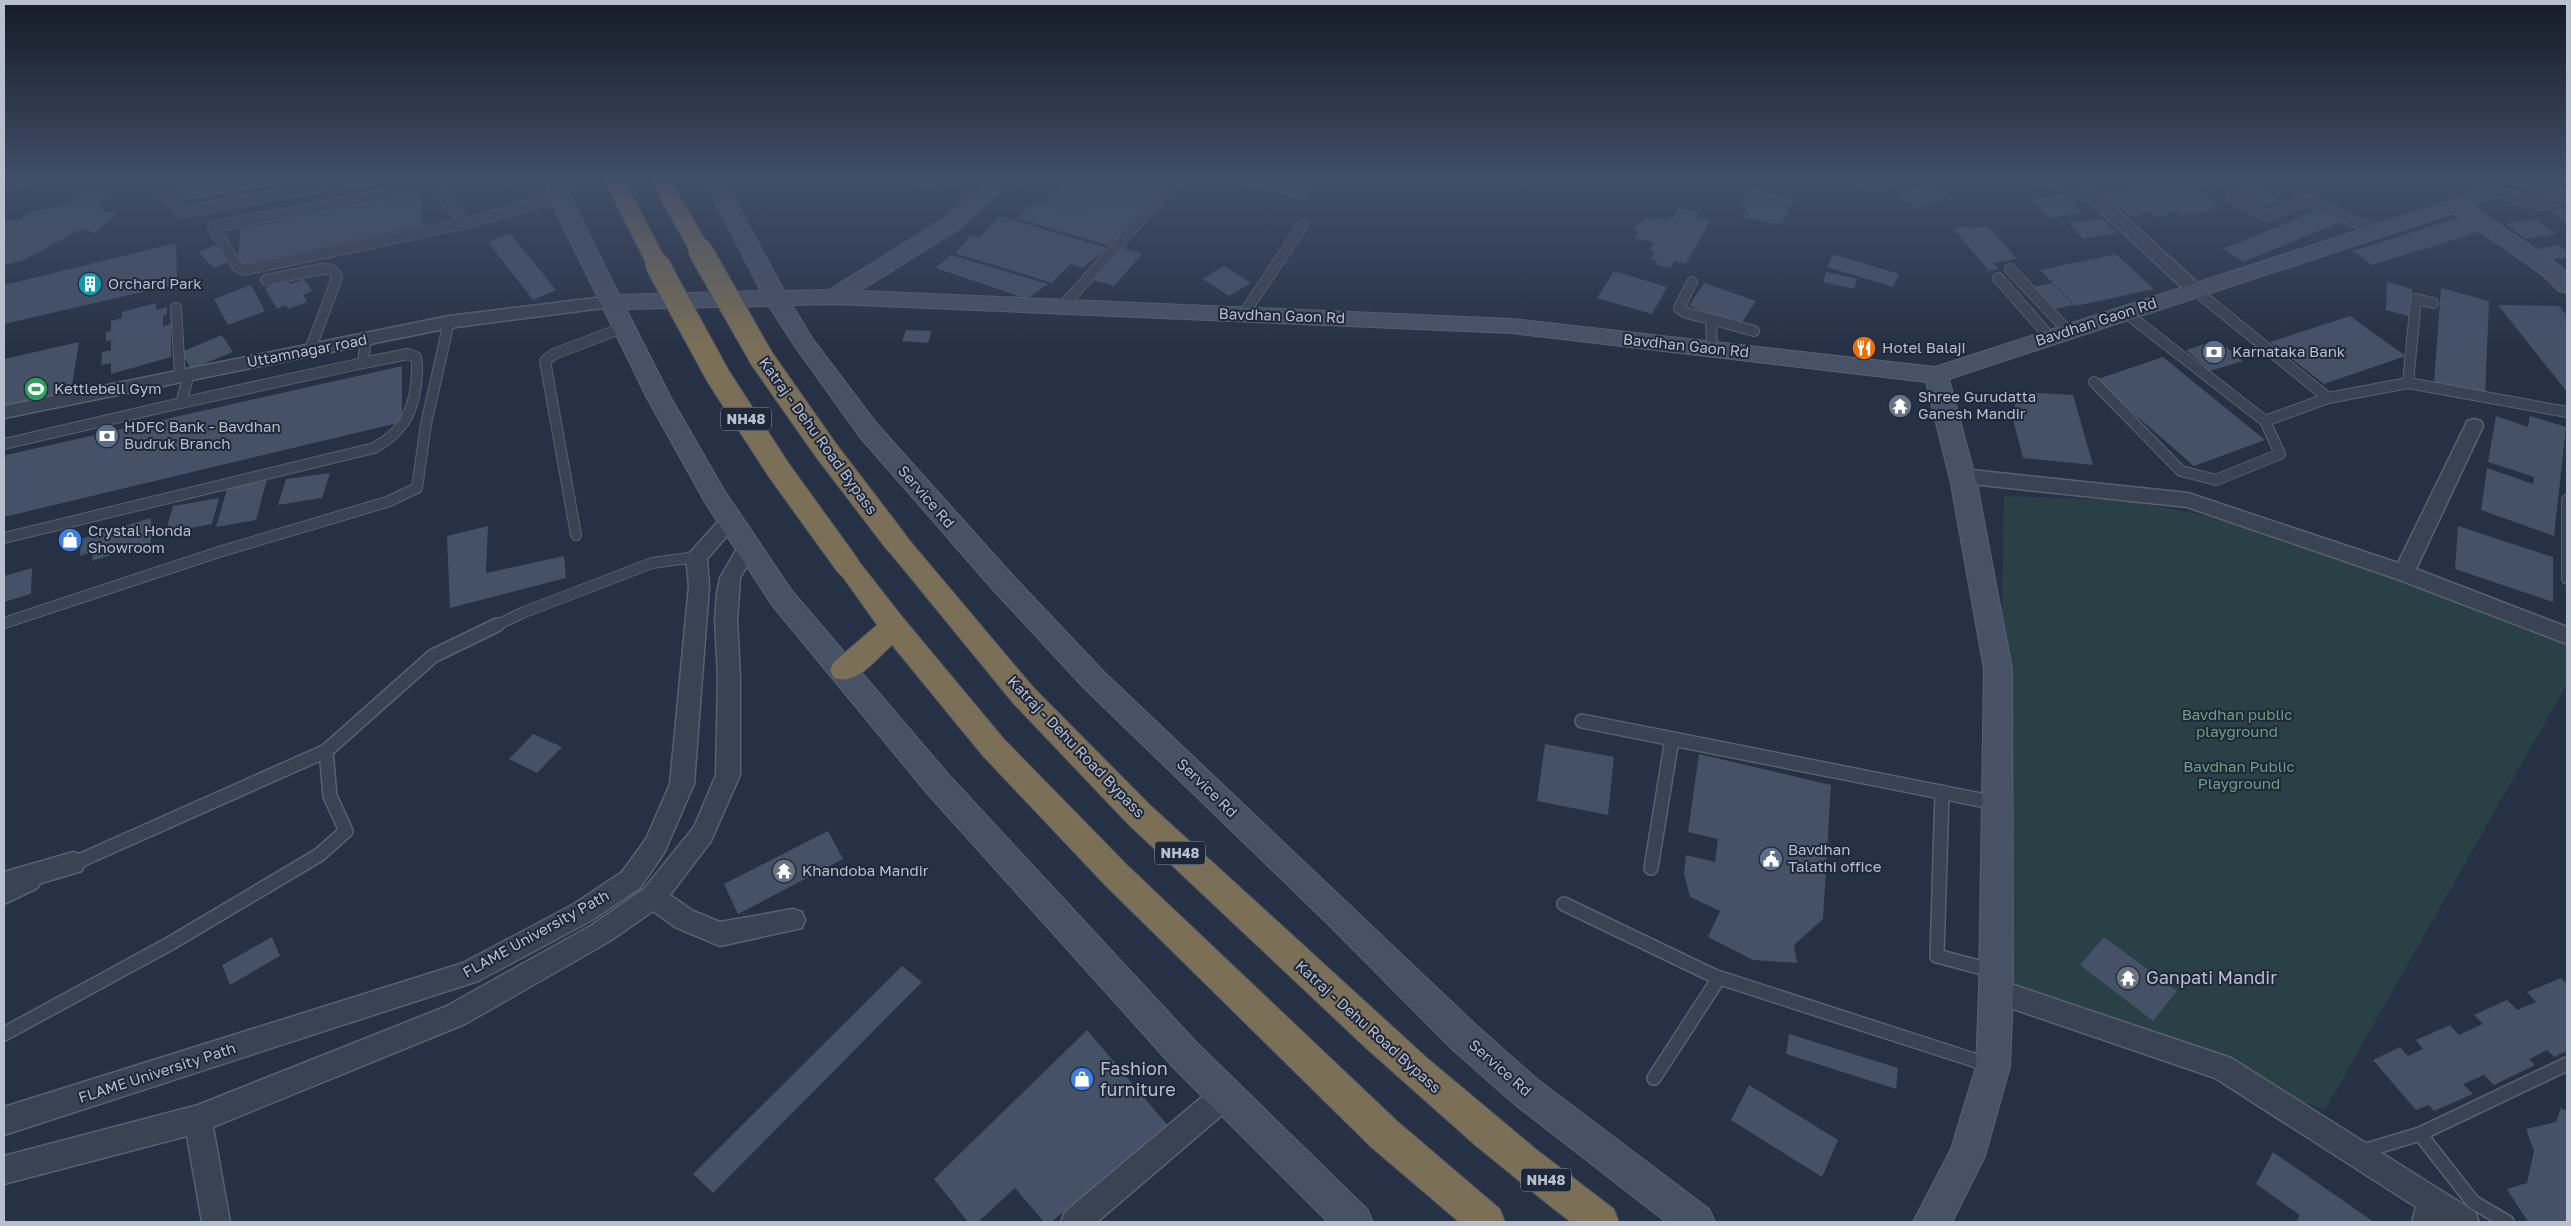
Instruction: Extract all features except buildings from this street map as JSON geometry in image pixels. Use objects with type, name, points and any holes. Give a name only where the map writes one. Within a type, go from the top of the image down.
[{"type":"highway","name":"NH48","points":[[643,235],[718,376],[778,469],[894,626],[993,746],[1116,875],[1377,1128],[1487,1222]]},
{"type":"highway","name":"Katraj - Dehu Road Bypass","points":[[692,235],[762,359],[824,449],[953,614],[1041,715],[1162,837],[1429,1083],[1492,1138],[1601,1222]]},
{"type":"highway","points":[[844,670],[894,626]]},
{"type":"street","points":[[581,235],[659,398],[730,521],[782,598],[937,783],[1185,1055],[1226,1095],[1342,1219]]},
{"type":"street","name":"Service Rd","points":[[743,235],[776,298],[804,342],[868,430],[1004,585],[1094,680],[1338,913],[1464,1037],[1525,1091],[1696,1222]]},
{"type":"street","points":[[834,297],[933,235]]},
{"type":"street","points":[[2135,235],[2195,290]]},
{"type":"street","name":"Bavdhan Gaon Rd","points":[[619,314],[776,298],[834,297],[1512,326],[1936,374],[2363,235]]},
{"type":"street","points":[[2500,235],[2552,271],[2567,286]]},
{"type":"street","name":"Uttamnagar road","points":[[4,412],[448,322],[619,314]]},
{"type":"street","points":[[1932,1222],[1967,1156],[1993,1067],[1996,981],[1998,669],[1962,476],[1936,374]]},
{"type":"street","points":[[2404,573],[2474,426]]},
{"type":"street","points":[[1962,476],[2188,500],[2404,573],[2567,636]]},
{"type":"street","points":[[730,521],[696,557],[730,578]]},
{"type":"street","points":[[4,1170],[198,1119],[456,1015],[601,933],[653,896],[703,834],[728,775],[729,677],[726,619],[730,578],[747,548]]},
{"type":"street","name":"FLAME University Path","points":[[4,1121],[470,973],[582,912],[631,880],[655,846],[682,784],[699,586],[696,557]]},
{"type":"street","points":[[4,883],[73,863]]},
{"type":"street","points":[[653,896],[684,919],[720,934],[793,920]]},
{"type":"street","points":[[1996,981],[2222,1067],[2356,1153],[2429,1212],[2465,1222]]},
{"type":"street","points":[[1075,1222],[1226,1095]]},
{"type":"street","points":[[198,1119],[216,1222]]},
{"type":"lane","points":[[218,235],[238,268],[244,270],[409,235]]},
{"type":"lane","points":[[1062,307],[1127,235]]},
{"type":"lane","points":[[1243,314],[1296,235]]},
{"type":"lane","points":[[266,280],[321,269],[330,269],[336,274],[337,278],[310,350]]},
{"type":"lane","points":[[2010,269],[2059,334]]},
{"type":"lane","points":[[1998,278],[2059,334]]},
{"type":"lane","points":[[1692,282],[1679,308],[1686,313],[1754,331]]},
{"type":"lane","points":[[2195,290],[2328,398]]},
{"type":"lane","points":[[2408,383],[2416,299],[2433,304]]},
{"type":"lane","points":[[176,308],[185,375],[181,403]]},
{"type":"lane","points":[[2094,382],[2181,471],[2216,480],[2280,454],[2265,421],[2126,313]]},
{"type":"lane","points":[[576,535],[545,361],[619,314]]},
{"type":"lane","points":[[1710,319],[1712,349]]},
{"type":"lane","points":[[4,623],[219,552],[387,502],[416,488],[426,424],[448,322]]},
{"type":"lane","points":[[363,362],[366,339]]},
{"type":"lane","points":[[4,444],[363,362],[408,354],[416,357],[418,365],[412,415],[391,440],[374,448],[4,538]]},
{"type":"lane","points":[[2265,421],[2328,398],[2408,383],[2567,412]]},
{"type":"lane","points":[[2567,500],[2567,579]]},
{"type":"lane","points":[[4,897],[73,863],[326,751],[432,656],[522,613],[652,564],[696,557]]},
{"type":"lane","points":[[1582,722],[1997,803]]},
{"type":"lane","points":[[1651,868],[1672,739]]},
{"type":"lane","points":[[4,1034],[171,943],[319,855],[346,831],[330,796],[326,751]]},
{"type":"lane","points":[[1942,792],[1937,956],[1996,981]]},
{"type":"lane","points":[[1564,904],[1719,978],[1993,1067]]},
{"type":"lane","points":[[1654,1078],[1719,978]]},
{"type":"lane","points":[[2356,1153],[2420,1134],[2567,1064]]},
{"type":"lane","points":[[2420,1134],[2474,1202],[2507,1222]]},
{"type":"green space","name":"Bavdhan Public Playground","points":[[2004,496],[2126,500],[2256,526],[2567,634],[2567,684],[2325,1110],[1996,991]]},
{"type":"place","name":"Orchard Park","points":[[90,284]]},
{"type":"place","name":"Hotel Balaji","points":[[1864,348]]},
{"type":"place","name":"Karnataka Bank","points":[[2214,352]]},
{"type":"place","name":"Kettlebell Gym","points":[[36,389]]},
{"type":"place","name":"Shree Gurudatta Ganesh Mandir","points":[[1900,406]]},
{"type":"place","name":"HDFC Bank - Bavdhan Budruk Branch","points":[[107,436]]},
{"type":"place","name":"Crystal Honda Showroom","points":[[70,540]]},
{"type":"place","name":"Bavdhan Talathi office","points":[[1771,859]]},
{"type":"place","name":"Khandoba Mandir","points":[[784,871]]},
{"type":"place","name":"Ganpati Mandir","points":[[2128,978]]},
{"type":"place","name":"Fashion furniture","points":[[1082,1079]]},
{"type":"park label","name":"Bavdhan public playground","points":[[2237,724]]}]
